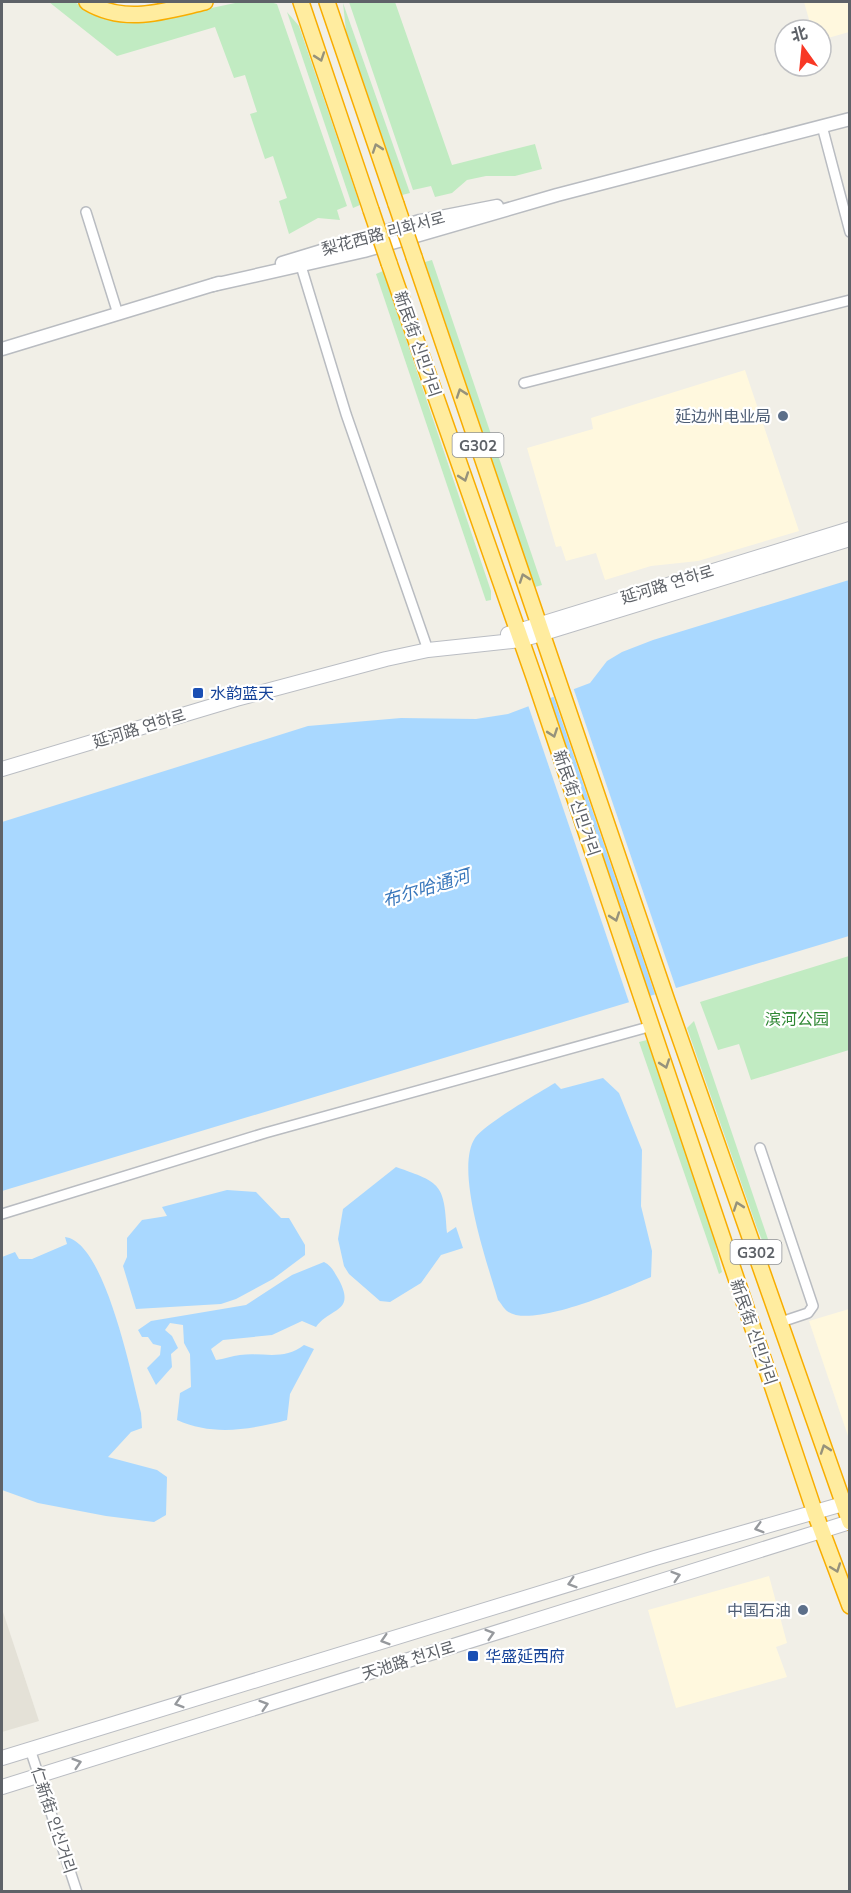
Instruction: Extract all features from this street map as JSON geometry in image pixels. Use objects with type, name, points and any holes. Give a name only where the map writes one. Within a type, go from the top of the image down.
[{"type":"highway","points":[[87,2],[108,11],[134,15],[159,13],[205,2]]},
{"type":"highway","points":[[105,2],[140,8],[178,2]]},
{"type":"highway","points":[[288,2],[309,24]]},
{"type":"highway","name":"新民街 신민거리","points":[[301,2],[389,263],[520,635],[815,1512],[849,1606]]},
{"type":"highway","name":"新民街 신민거리","points":[[327,2],[667,1001],[781,1322],[848,1500],[849,1522]]},
{"type":"highway","points":[[337,2],[340,40]]},
{"type":"highway","points":[[653,1029],[676,1025]]},
{"type":"main road","name":"延河路 연하로","points":[[2,769],[236,699],[428,650],[487,643],[520,635],[849,529]]},
{"type":"main road","name":"延河路 연하로","points":[[541,628],[849,539]]},
{"type":"main road","name":"天池路 천지로","points":[[2,1758],[655,1558],[815,1512],[848,1500]]},
{"type":"main road","name":"天池路 천지로","points":[[2,1787],[849,1522]]},
{"type":"street","name":"梨花西路 리화서로","points":[[213,285],[425,235],[557,195],[849,119]]},
{"type":"street","points":[[822,126],[849,232]]},
{"type":"street","name":"梨花西路 리화서로","points":[[2,349],[213,285],[359,237],[420,221],[557,195]]},
{"type":"street","points":[[86,212],[118,314]]},
{"type":"street","points":[[301,266],[346,414],[428,650]]},
{"type":"street","points":[[524,383],[849,300]]},
{"type":"street","points":[[2,1215],[265,1133],[653,1029]]},
{"type":"street","points":[[760,1148],[813,1306],[808,1313],[781,1322]]},
{"type":"street","name":"仁新街 인신거리","points":[[30,1749],[78,1892]]},
{"type":"shaded area","points":[[804,2],[849,2],[849,32],[833,37],[833,18],[809,18]]},
{"type":"shaded area","points":[[745,370],[799,531],[698,561],[651,566],[605,580],[596,553],[566,561],[561,546],[556,547],[527,448],[593,429],[591,418]]},
{"type":"shaded area","points":[[850,1309],[849,1439],[809,1321]]},
{"type":"shaded area","points":[[769,1576],[787,1643],[776,1647],[787,1677],[676,1708],[648,1610]]},
{"type":"shaded area","points":[[2,1609],[39,1721],[2,1732]]},
{"type":"green space","points":[[49,2],[74,2],[97,13],[173,16],[240,2],[277,4],[347,206],[337,210],[340,220],[318,218],[289,234],[279,201],[287,198],[273,156],[265,159],[250,114],[257,112],[245,75],[234,78],[215,27],[117,56]]},
{"type":"green space","points":[[349,2],[395,2],[452,165],[535,144],[542,169],[515,176],[486,176],[467,180],[452,193],[435,197],[431,186],[413,190]]},
{"type":"green space","points":[[343,3],[410,193],[402,195],[346,31]]},
{"type":"green space","points":[[287,12],[299,26],[360,205],[353,208]]},
{"type":"green space","points":[[432,260],[542,585],[535,587],[425,262]]},
{"type":"green space","points":[[383,271],[491,591],[491,600],[486,601],[376,274]]},
{"type":"green space","name":"滨河公园","points":[[849,956],[849,1050],[751,1080],[739,1044],[718,1050],[700,1002]]},
{"type":"green space","points":[[694,1021],[774,1257],[770,1259],[687,1028]]},
{"type":"green space","points":[[647,1040],[713,1235],[722,1272],[719,1274],[639,1042]]},
{"type":"water","name":"布尔哈通河","points":[[849,580],[849,936],[2,1191],[2,822],[308,726],[401,718],[476,719],[508,714],[590,683],[607,661],[622,652],[653,640]]},
{"type":"water","points":[[603,1078],[619,1093],[642,1150],[641,1206],[652,1251],[651,1277],[600,1298],[556,1311],[536,1315],[519,1315],[507,1311],[498,1300],[470,1194],[468,1172],[470,1153],[475,1138],[500,1117],[555,1083],[561,1089]]},
{"type":"water","points":[[396,1167],[423,1177],[438,1188],[444,1204],[447,1233],[456,1227],[463,1248],[441,1255],[421,1283],[390,1302],[380,1301],[349,1274],[344,1266],[338,1239],[343,1209]]},
{"type":"water","points":[[227,1190],[256,1192],[281,1218],[289,1218],[305,1245],[305,1255],[273,1279],[236,1299],[221,1304],[136,1309],[123,1266],[127,1257],[127,1238],[142,1220],[167,1216],[162,1207]]},
{"type":"water","points":[[65,1237],[79,1244],[92,1261],[104,1285],[124,1343],[141,1413],[142,1428],[131,1432],[108,1457],[157,1470],[167,1477],[166,1515],[154,1522],[106,1516],[38,1503],[2,1490],[2,1257],[15,1252],[19,1259],[32,1259],[67,1244]]},
{"type":"water","points":[[324,1262],[331,1267],[339,1280],[345,1298],[339,1308],[316,1327],[302,1321],[272,1335],[223,1340],[211,1349],[216,1360],[249,1354],[289,1353],[304,1345],[314,1349],[290,1394],[287,1420],[245,1429],[217,1430],[177,1420],[180,1393],[191,1387],[190,1354],[184,1343],[183,1325],[170,1323],[165,1330],[172,1336],[178,1348],[171,1354],[172,1367],[156,1385],[147,1368],[160,1355],[161,1346],[153,1344],[148,1337],[142,1337],[138,1330],[151,1321],[246,1305],[292,1275]]},
{"type":"pier","points":[[573,687],[677,991],[656,997],[553,695]]},
{"type":"pier","points":[[548,697],[651,999],[630,1005],[528,705]]},
{"type":"place","name":"延边州电业局","points":[[783,416]]},
{"type":"place","name":"水韵蓝天","points":[[198,693]]},
{"type":"place","name":"中国石油","points":[[803,1610]]},
{"type":"place","name":"华盛延西府","points":[[473,1656]]}]
